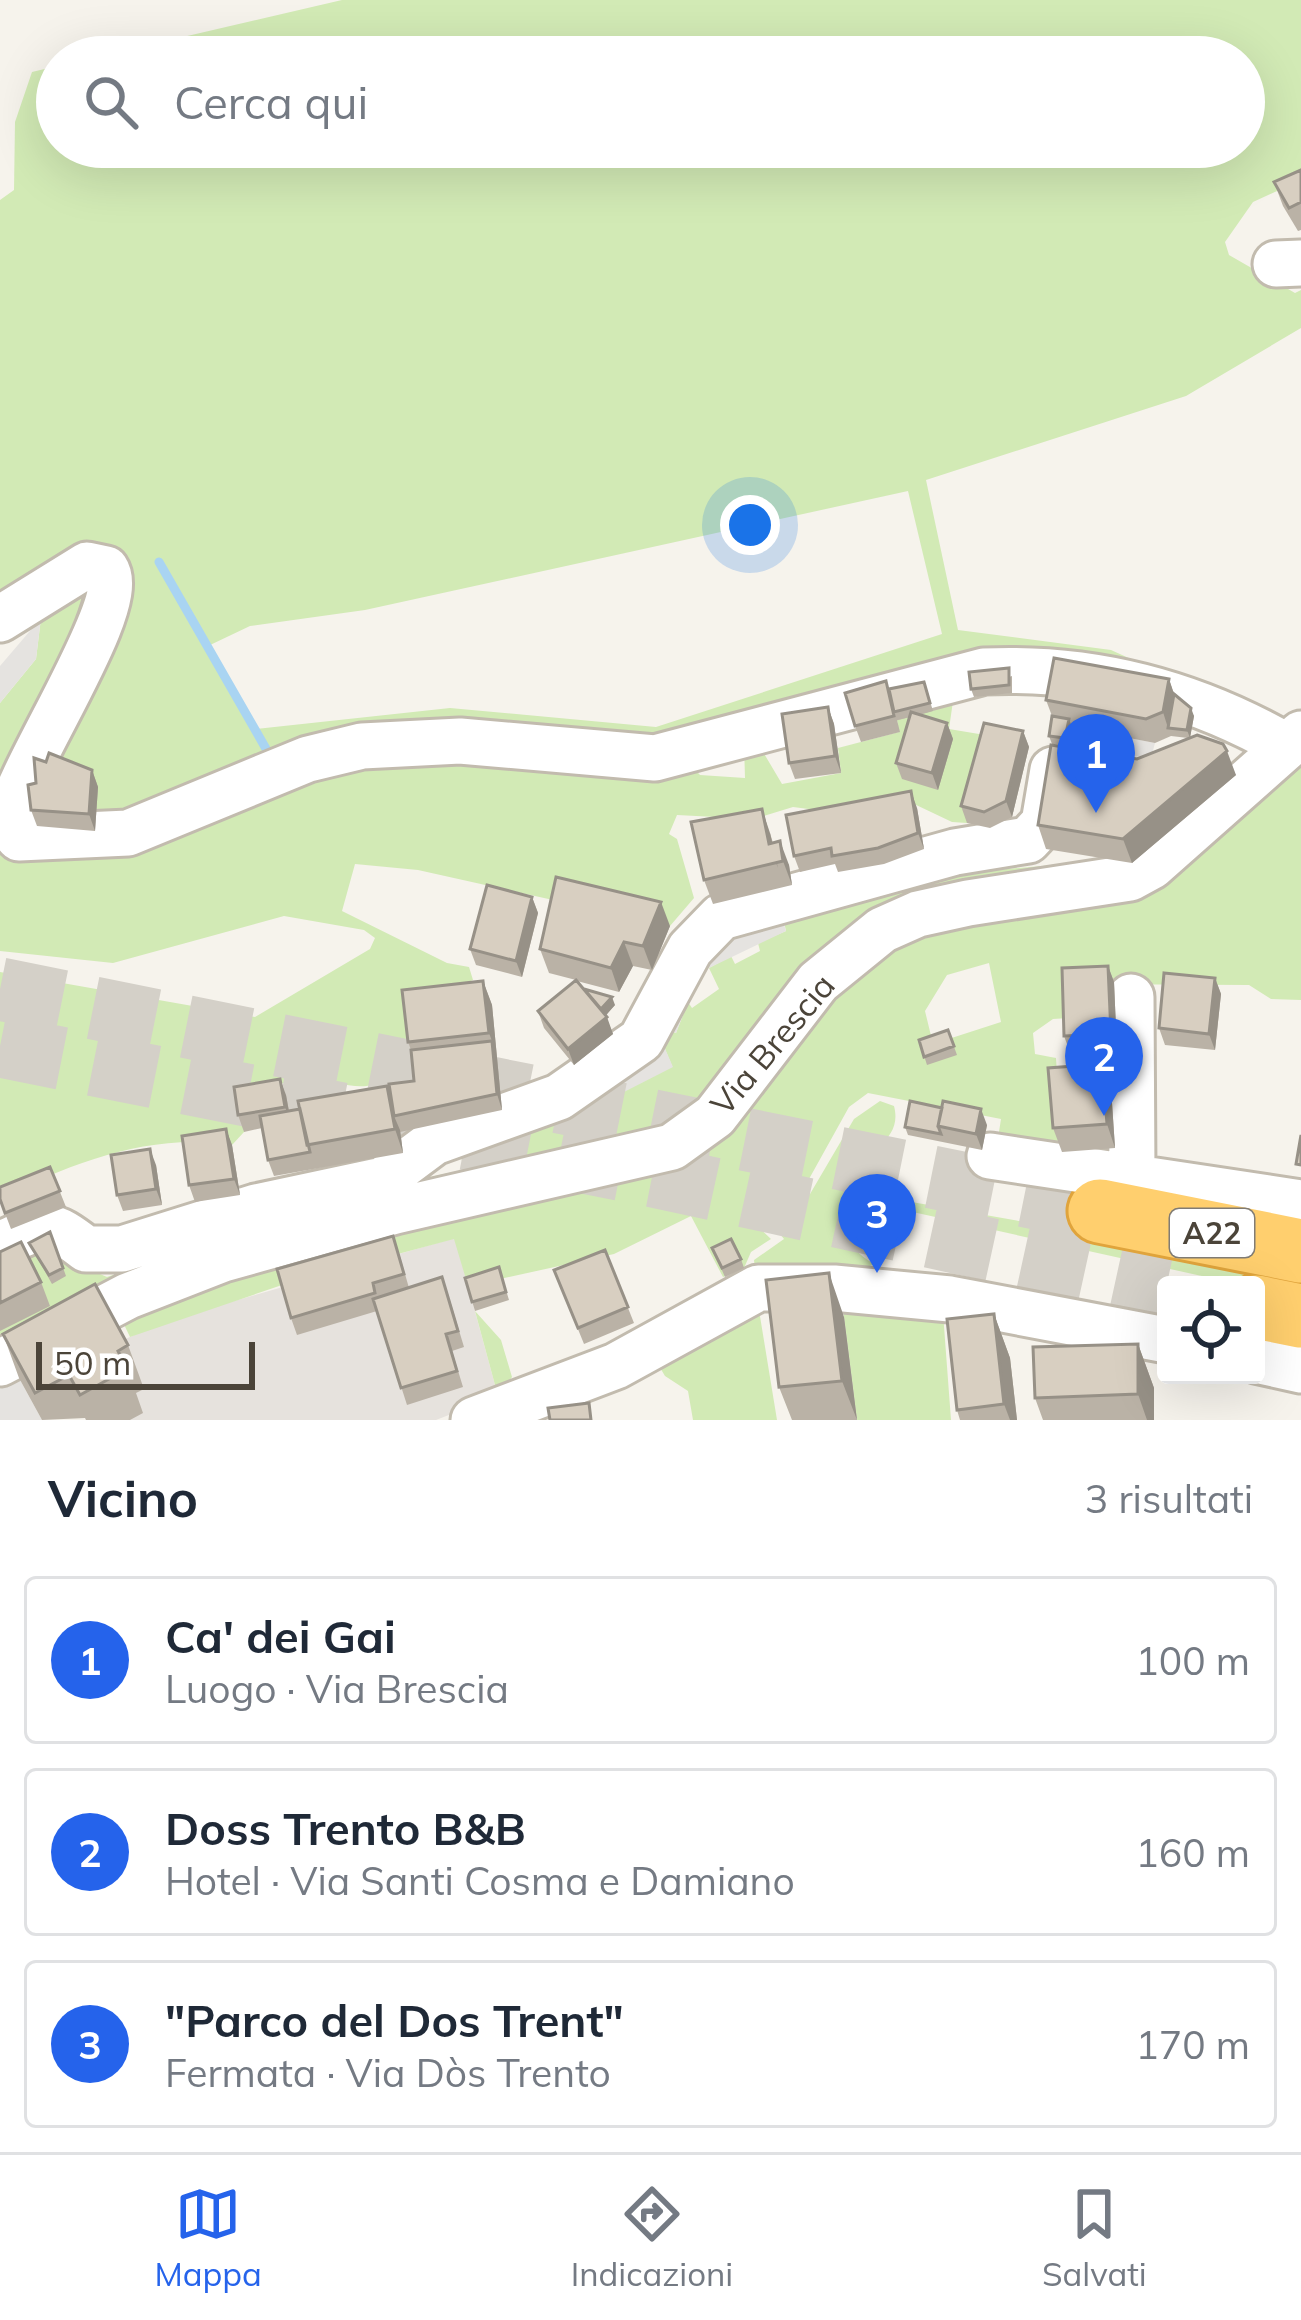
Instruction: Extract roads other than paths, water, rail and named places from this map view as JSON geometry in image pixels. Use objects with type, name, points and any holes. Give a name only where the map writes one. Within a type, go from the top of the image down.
[{"type":"highway","name":"A22","points":[[1116,1194],[1301,1251]]},
{"type":"highway","points":[[1265,1321],[1287,1357]]},
{"type":"street","points":[[0,620],[87,565],[106,569],[112,578],[113,590],[98,634],[15,788],[7,824],[19,838],[128,833],[308,759],[362,746],[460,741],[655,758],[984,670],[1033,669],[1134,682],[1180,696],[1284,749]]},
{"type":"street","points":[[1191,746],[1211,742],[1284,749]]},
{"type":"street","name":"Via Brescia","points":[[0,1363],[128,1296],[223,1259],[395,1211],[672,1147],[715,1116],[818,982],[882,930],[918,914],[968,903],[1130,878],[1152,866],[1284,749]]},
{"type":"street","points":[[0,1245],[56,1225],[86,1249],[122,1249],[256,1207],[383,1180],[424,1147],[524,1114],[617,1061],[648,1031],[690,950],[721,917],[955,852],[1028,840],[1044,824],[1056,762],[1067,756],[1090,758]]},
{"type":"street","points":[[1116,1194],[1131,997]]},
{"type":"street","points":[[990,1156],[1116,1194],[1301,1203]]},
{"type":"street","points":[[474,1420],[616,1366],[758,1288],[834,1288],[950,1299],[1157,1338]]},
{"type":"waterway","points":[[159,562],[269,754]]},
{"type":"tunnel","points":[[0,989],[1100,1211]]},
{"type":"tunnel","points":[[0,1046],[654,1176],[1157,1286]]},
{"type":"place","name":"Ca' dei Gai","points":[[1096,813]]},
{"type":"place","name":"Doss Trento B&B","points":[[1104,1116]]},
{"type":"place","name":"\"Parco del Dos Trent\"","points":[[877,1273]]}]
